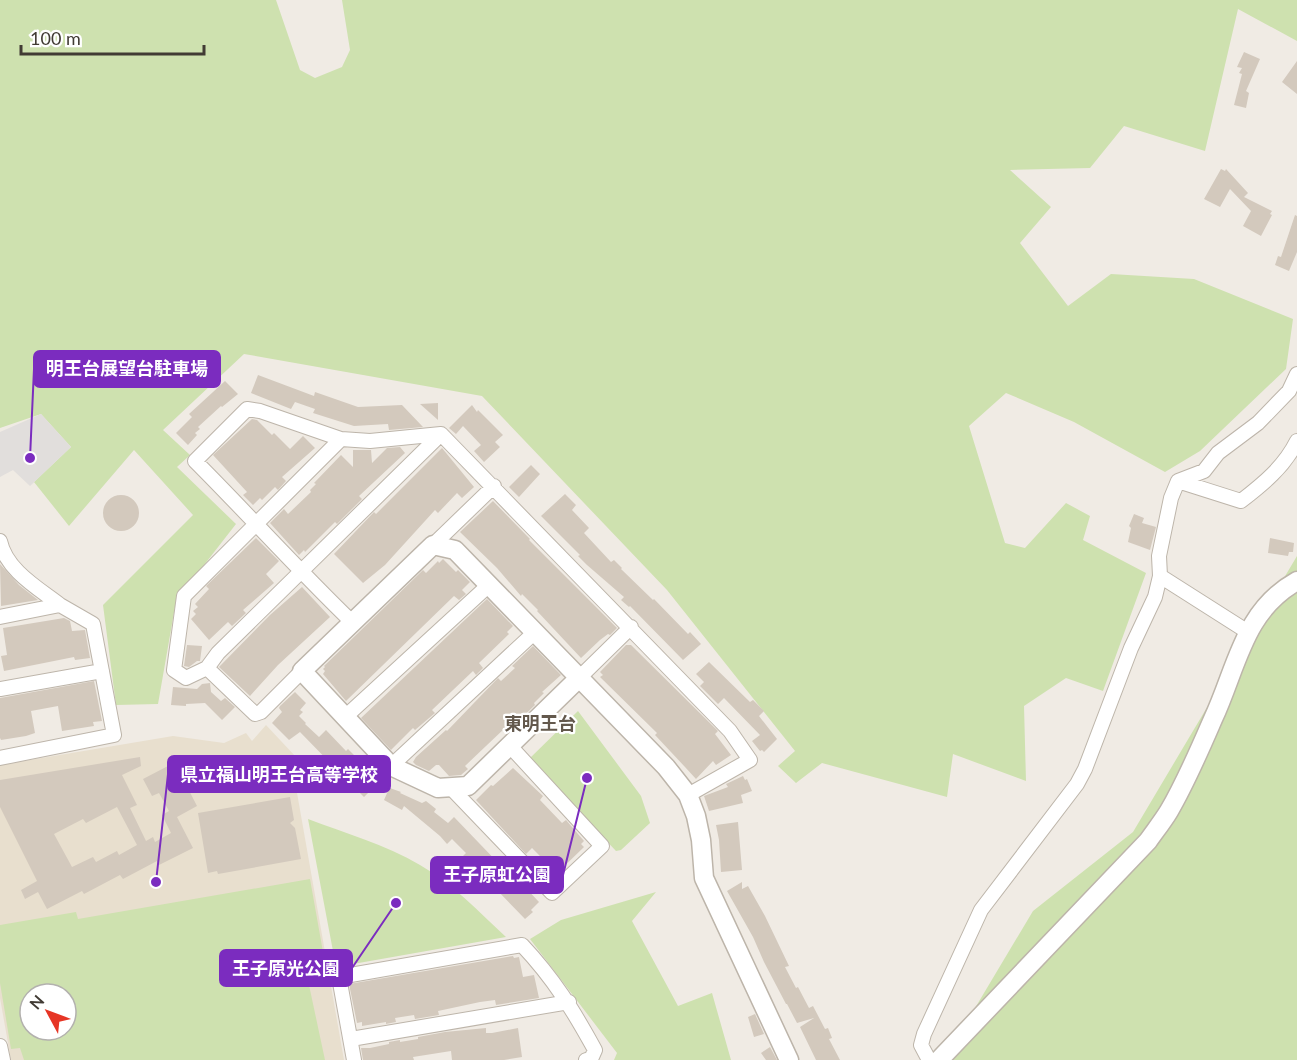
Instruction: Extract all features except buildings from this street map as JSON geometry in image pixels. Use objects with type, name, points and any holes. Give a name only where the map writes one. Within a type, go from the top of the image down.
[{"type":"street","points":[[928,1060],[921,1046],[924,1034],[981,910],[1077,784],[1085,769],[1131,648],[1155,597],[1160,576],[1159,556],[1171,498],[1178,481],[1204,471],[1218,453],[1258,423],[1289,391],[1297,374]]},
{"type":"street","points":[[352,622],[300,571],[195,460],[247,409],[260,411],[341,439],[370,441],[441,434]]},
{"type":"street","points":[[341,439],[184,596],[174,670],[186,678],[207,668],[218,653],[441,434]]},
{"type":"street","points":[[441,434],[730,731],[750,760],[688,795]]},
{"type":"street","points":[[1178,481],[1241,501],[1264,484],[1287,459],[1297,441]]},
{"type":"street","points":[[207,668],[255,714],[261,712],[494,486]]},
{"type":"street","points":[[433,545],[455,550],[490,584],[666,767],[688,795],[696,816],[701,840],[704,878],[789,1060]]},
{"type":"street","points":[[0,546],[21,576],[60,605],[93,624],[114,735],[0,758]]},
{"type":"street","points":[[1160,576],[1248,632]]},
{"type":"street","points":[[939,1060],[1148,841],[1170,810],[1209,728],[1248,632],[1264,607],[1280,591],[1297,581]]},
{"type":"street","points":[[345,718],[490,584]]},
{"type":"street","points":[[0,617],[60,605]]},
{"type":"street","points":[[302,671],[391,766],[438,788],[468,786],[631,627]]},
{"type":"street","points":[[391,766],[536,632]]},
{"type":"street","points":[[0,689],[102,671]]},
{"type":"street","points":[[451,788],[552,893],[602,846],[510,746]]},
{"type":"street","points":[[354,1060],[339,977],[522,945],[544,967],[569,1002],[595,1050],[591,1059],[586,1060]]},
{"type":"street","points":[[351,1039],[569,1002]]},
{"type":"street","points":[[0,1046],[3,1060]]},
{"type":"shaded area","points":[[41,414],[71,447],[30,486],[13,470],[0,477],[0,432]]},
{"type":"shaded area","points":[[266,725],[296,757],[293,770],[344,1060],[11,1060],[0,998],[0,765],[173,736],[224,743],[246,733],[252,741]]},
{"type":"green space","points":[[0,0],[276,0],[300,70],[315,78],[342,67],[350,50],[342,0],[1297,0],[1297,41],[1238,9],[1205,151],[1124,126],[1090,168],[1010,170],[1051,207],[1020,243],[1068,306],[1111,274],[1194,279],[1293,319],[1286,369],[1200,451],[1165,472],[1074,422],[1006,393],[969,426],[1005,543],[1025,548],[1066,503],[1090,516],[1083,540],[1146,573],[1103,691],[1066,678],[1024,706],[1026,781],[953,754],[947,797],[822,763],[796,783],[778,766],[795,751],[667,590],[482,396],[244,354],[163,430],[190,455],[177,467],[236,524],[176,601],[158,704],[116,705],[103,605],[193,515],[134,450],[69,526],[34,482],[71,447],[41,414],[0,428]]},
{"type":"green space","points":[[1297,556],[1297,1060],[944,1060],[1033,911],[1133,832]]},
{"type":"green space","points":[[578,711],[641,796],[650,823],[621,850],[616,851],[529,759]]},
{"type":"green space","points":[[308,819],[379,845],[420,865],[455,890],[506,937],[336,967]]},
{"type":"green space","points":[[310,879],[328,980],[309,985],[325,1060],[24,1060],[20,1048],[11,1049],[0,983],[0,925],[76,912],[78,919]]},
{"type":"green space","points":[[656,892],[632,921],[678,1006],[712,993],[731,1060],[614,1060],[617,1053],[530,939],[561,920]]},
{"type":"place","name":"明王台展望台駐車場","points":[[30,458]]},
{"type":"place","name":"王子原虹公園","points":[[587,778]]},
{"type":"place","name":"県立福山明王台高等学校","points":[[156,882]]},
{"type":"place","name":"王子原光公園","points":[[396,903]]},
{"type":"district","name":"東明王台","points":[[540,724]]}]
